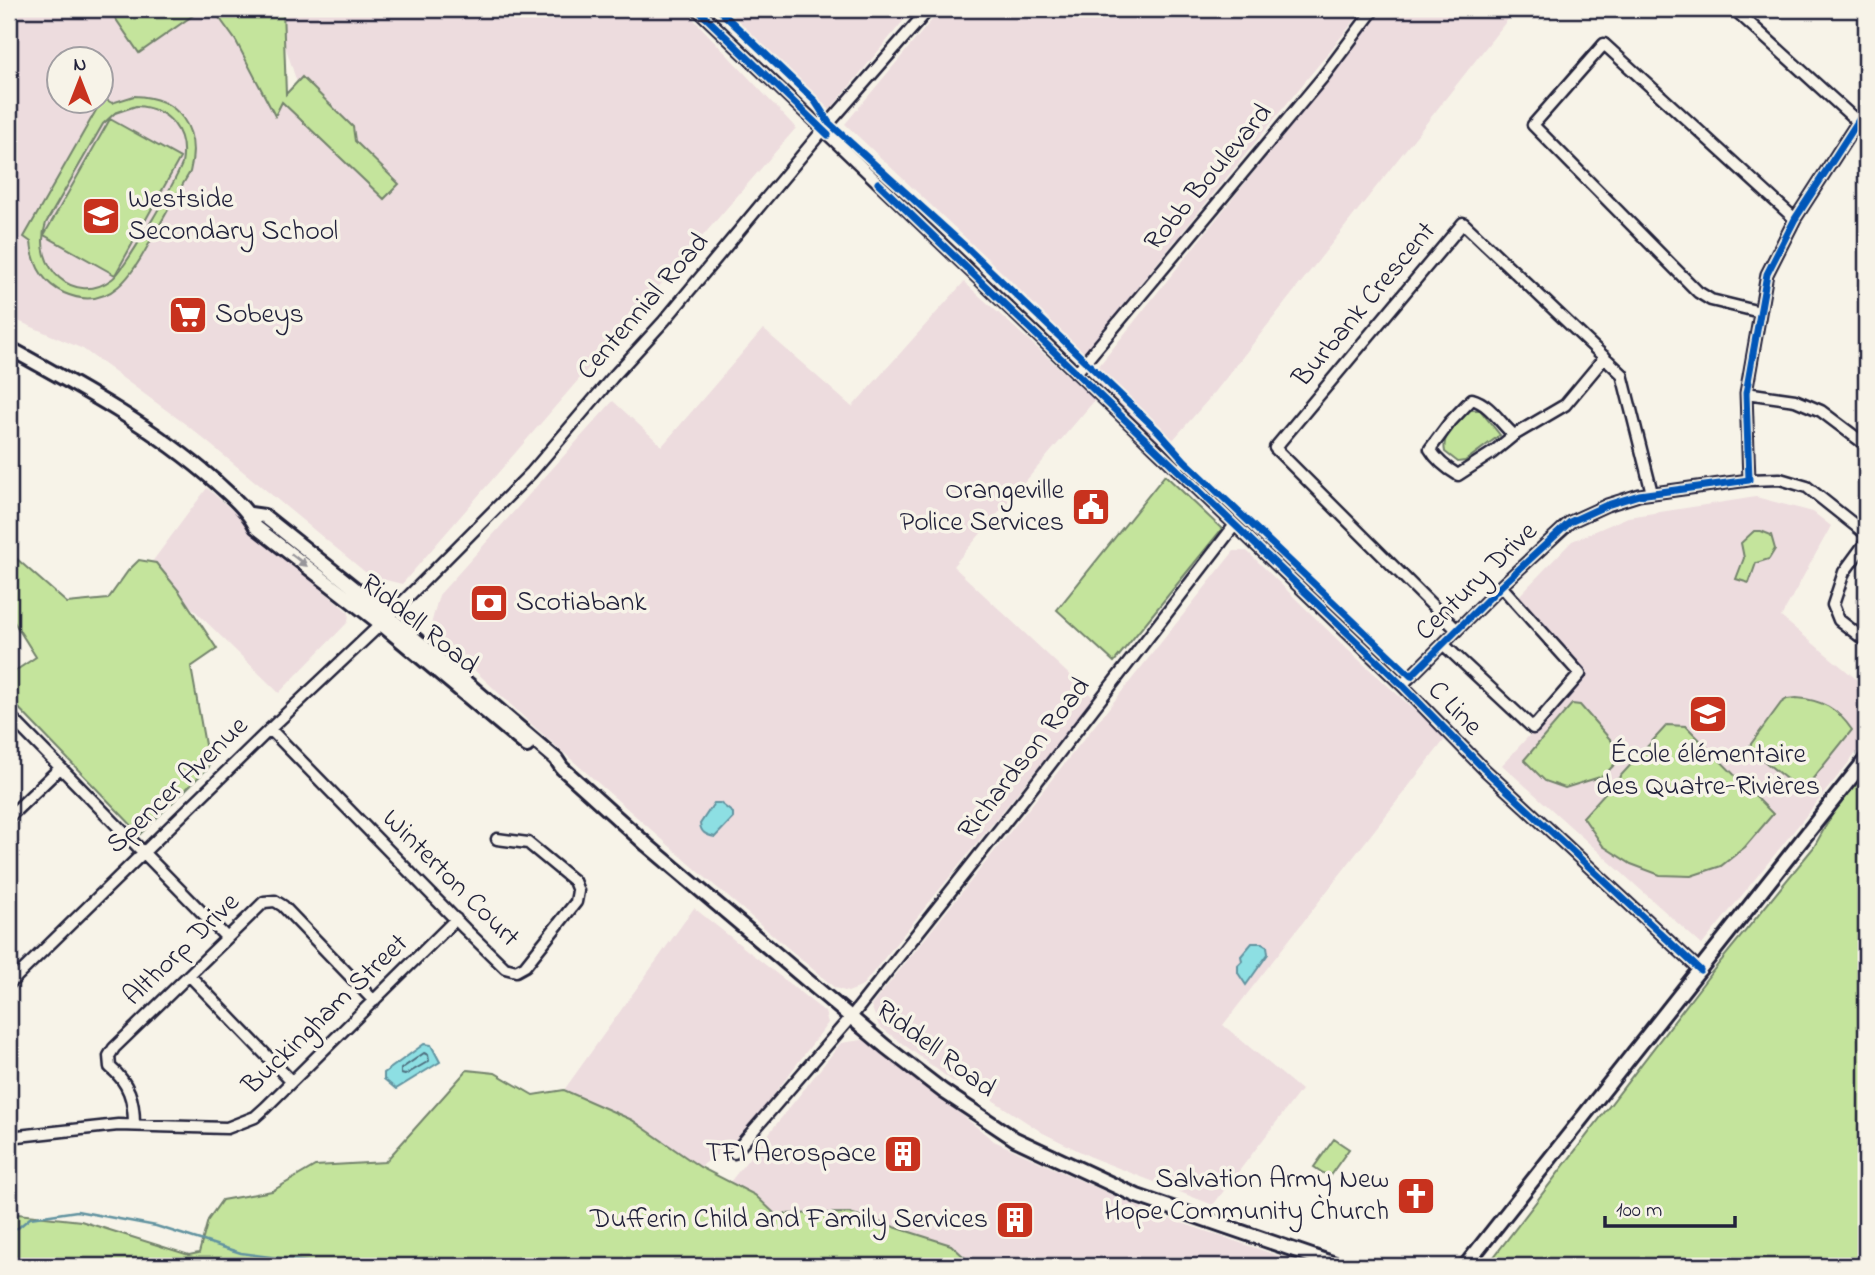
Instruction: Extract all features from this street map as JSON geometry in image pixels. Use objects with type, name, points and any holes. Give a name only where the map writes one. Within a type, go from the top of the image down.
[{"type":"main road","name":"Riddell Road","points":[[9,348],[133,419],[189,458],[250,514],[264,516],[385,620],[556,759],[562,768],[647,845],[850,1017],[943,1091],[1015,1139],[1137,1196],[1341,1266]]},
{"type":"main road","points":[[1465,1266],[1866,759]]},
{"type":"street","name":"C Line","points":[[697,9],[1402,685],[1484,769],[1700,970]]},
{"type":"street","name":"Centennial Road","points":[[385,620],[531,473],[929,9]]},
{"type":"street","name":"Robb Boulevard","points":[[1076,373],[1318,83],[1374,9]]},
{"type":"street","points":[[1734,9],[1858,122]]},
{"type":"street","points":[[1760,312],[1711,300],[1698,292],[1534,125],[1604,44],[1795,219]]},
{"type":"street","points":[[1749,480],[1746,393],[1767,275],[1795,219],[1866,110]]},
{"type":"street","name":"Burbank Crescent","points":[[1457,630],[1275,447],[1463,223],[1622,374],[1652,493]]},
{"type":"street","points":[[1514,435],[1492,411],[1480,401],[1472,399],[1430,449],[1446,468],[1458,475],[1514,435],[1565,405],[1605,357]]},
{"type":"street","points":[[1746,393],[1795,400],[1821,411],[1866,445]]},
{"type":"street","name":"Century Drive","points":[[1402,685],[1501,586],[1570,522],[1607,505],[1652,493],[1749,480],[1780,479],[1807,487],[1866,534]]},
{"type":"street","name":"Richardson Road","points":[[734,1153],[850,1017],[1029,792],[1234,526]]},
{"type":"street","points":[[1866,542],[1844,572],[1833,605],[1839,620],[1866,641]]},
{"type":"street","points":[[1443,644],[1534,728],[1580,674],[1501,586]]},
{"type":"street","name":"Spencer Avenue","points":[[9,984],[385,620]]},
{"type":"street","points":[[9,715],[226,937]]},
{"type":"street","name":"Winterton Court","points":[[270,729],[505,968],[516,971],[525,966],[576,902],[578,891],[574,881],[528,844],[497,839]]},
{"type":"street","points":[[9,817],[59,769]]},
{"type":"street","name":"Althorp Drive","points":[[134,1124],[132,1098],[128,1087],[110,1067],[109,1056],[114,1048],[264,902],[275,901],[283,906],[374,1001]]},
{"type":"street","name":"Buckingham Street","points":[[9,1137],[134,1124],[227,1128],[255,1116],[456,919]]},
{"type":"street","points":[[189,975],[291,1081]]},
{"type":"shaded area","points":[[9,9],[213,9],[281,101],[297,83],[285,45],[283,9],[684,9],[796,128],[402,584],[370,576],[188,426],[83,349],[9,317]]},
{"type":"shaded area","points":[[724,9],[913,9],[830,110]]},
{"type":"shaded area","points":[[941,9],[1364,9],[1083,354],[1007,277],[845,124]]},
{"type":"shaded area","points":[[1384,9],[1516,9],[1215,392],[1165,449],[1100,384],[1098,367]]},
{"type":"shaded area","points":[[964,282],[1095,400],[953,566],[1094,698],[861,987],[848,992],[835,988],[707,879],[530,723],[430,628],[439,595],[613,401],[662,446],[763,329],[852,407]]},
{"type":"shaded area","points":[[207,488],[349,613],[348,622],[279,693],[149,566]]},
{"type":"shaded area","name":"École élémentaire des Quatre-Rivières","points":[[1756,497],[1813,512],[1831,526],[1781,617],[1866,687],[1866,741],[1702,945],[1502,765],[1587,673],[1518,597],[1572,541],[1628,517]]},
{"type":"shaded area","points":[[1234,551],[1247,551],[1348,650],[1446,738],[1223,1025],[1301,1090],[1213,1205],[1093,1158],[1043,1133],[965,1082],[955,1083],[879,1026],[871,1006]]},
{"type":"shaded area","points":[[694,908],[825,1012],[828,1023],[754,1121],[725,1149],[700,1167],[564,1090]]},
{"type":"shaded area","points":[[868,1039],[994,1141],[1152,1213],[1309,1266],[974,1266],[951,1245],[850,1213],[775,1214],[753,1194],[730,1182],[841,1043]]},
{"type":"green space","points":[[109,9],[202,9],[139,53]]},
{"type":"green space","points":[[213,9],[283,9],[286,94],[302,77],[353,127],[355,141],[399,184],[384,199],[282,102],[275,116],[236,41]]},
{"type":"green space","points":[[134,96],[150,98],[163,102],[183,118],[192,142],[190,172],[140,260],[110,293],[97,298],[81,298],[57,289],[40,272],[31,242],[24,237],[93,116],[112,116],[103,124],[46,223],[43,239],[45,254],[51,267],[60,278],[71,285],[84,288],[98,286],[112,279],[127,260],[170,188],[182,164],[183,152],[179,132],[167,117],[158,111],[136,106],[116,113],[116,102]]},
{"type":"green space","points":[[110,119],[180,158],[115,275],[44,235]]},
{"type":"green space","points":[[1469,410],[1480,410],[1500,435],[1465,461],[1458,462],[1445,452],[1444,446],[1451,429]]},
{"type":"green space","points":[[1165,475],[1222,529],[1114,662],[1057,610]]},
{"type":"green space","points":[[1754,531],[1771,535],[1775,549],[1769,559],[1756,563],[1749,583],[1736,579],[1744,558],[1741,543]]},
{"type":"green space","points":[[9,552],[67,603],[108,599],[139,560],[156,563],[179,591],[217,649],[191,667],[209,767],[140,834],[9,698],[9,675],[36,657],[9,614]]},
{"type":"green space","points":[[1796,698],[1828,706],[1841,716],[1852,730],[1807,786],[1795,786],[1748,748],[1781,703]]},
{"type":"green space","points":[[1572,704],[1580,705],[1624,755],[1603,776],[1565,788],[1545,781],[1524,760]]},
{"type":"green space","points":[[1667,725],[1686,726],[1773,814],[1745,847],[1721,866],[1691,876],[1660,875],[1631,864],[1603,846],[1583,817]]},
{"type":"green space","points":[[1866,754],[1866,1266],[1487,1266],[1711,973],[1814,847]]},
{"type":"green space","points":[[467,1070],[495,1073],[533,1095],[564,1090],[632,1120],[700,1167],[755,1195],[775,1214],[850,1213],[951,1245],[974,1266],[9,1266],[9,1213],[81,1221],[189,1255],[199,1253],[208,1220],[222,1200],[272,1191],[315,1166],[385,1162]]},
{"type":"green space","points":[[1334,1139],[1349,1149],[1329,1177],[1314,1167]]},
{"type":"water","points":[[714,803],[720,803],[733,813],[733,818],[715,837],[704,833],[700,824]]},
{"type":"water","points":[[1252,943],[1267,946],[1268,954],[1246,985],[1238,973],[1238,965],[1242,961],[1241,956]]},
{"type":"water","points":[[424,1044],[431,1045],[440,1062],[396,1089],[384,1079],[384,1073]]},
{"type":"waterway","points":[[9,1229],[18,1228],[30,1218],[77,1211],[156,1226],[241,1253],[337,1266]]},
{"type":"cycle path","points":[[697,9],[828,135]]},
{"type":"cycle path","points":[[718,9],[815,101],[829,123],[966,247],[1411,676],[1570,522],[1607,505],[1639,495],[1749,480],[1746,393],[1767,274],[1795,219],[1866,109]]},
{"type":"cycle path","points":[[878,183],[1402,685],[1484,769],[1700,970]]},
{"type":"place","name":"Westside Secondary School","points":[[101,216]]},
{"type":"place","name":"Sobeys","points":[[188,315]]},
{"type":"place","name":"Orangeville Police Services","points":[[1091,507]]},
{"type":"place","name":"Scotiabank","points":[[489,603]]},
{"type":"place","name":"École élémentaire des Quatre-Rivières","points":[[1708,714]]},
{"type":"place","name":"TFI Aerospace","points":[[903,1154]]},
{"type":"place","name":"Salvation Army New Hope Community Church","points":[[1416,1196]]},
{"type":"place","name":"Dufferin Child and Family Services","points":[[1015,1220]]}]
